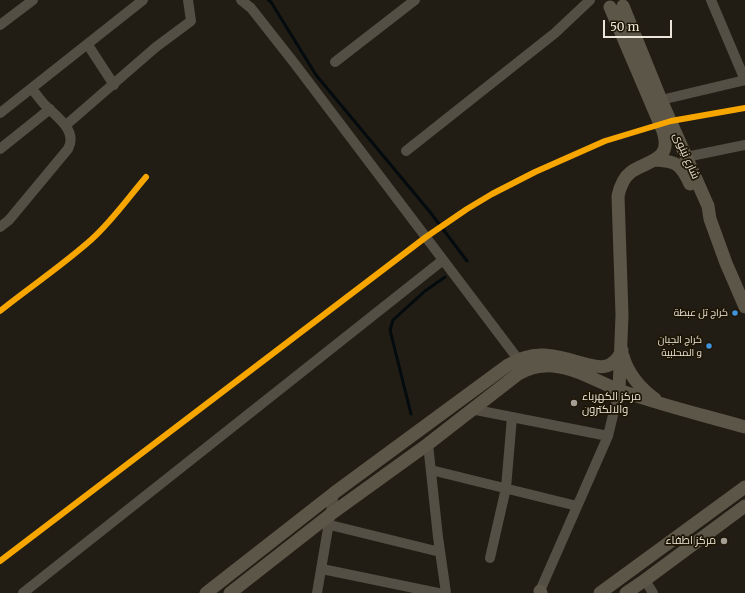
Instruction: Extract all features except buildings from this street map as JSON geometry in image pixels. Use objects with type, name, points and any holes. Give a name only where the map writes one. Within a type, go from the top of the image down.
[{"type":"main road","name":"شارع نينوى","points":[[616,3],[708,206],[710,219],[726,263],[745,307]]},
{"type":"main road","points":[[616,3],[664,136],[664,147],[662,152],[655,160],[635,170],[626,177],[619,189],[622,310],[622,350],[619,390]]},
{"type":"main road","points":[[655,160],[673,162],[683,170],[703,211],[710,219]]},
{"type":"main road","points":[[206,593],[334,493],[518,359],[526,357],[544,360],[570,359],[599,368],[611,364],[619,356],[622,350]]},
{"type":"main road","points":[[622,350],[628,367],[637,383],[650,395],[665,405]]},
{"type":"main road","points":[[544,360],[619,390],[665,405],[745,427]]},
{"type":"main road","points":[[230,593],[330,519],[518,374],[544,360]]},
{"type":"main road","points":[[600,593],[745,486]]},
{"type":"main road","points":[[626,593],[745,506]]},
{"type":"main road","points":[[717,508],[725,520]]},
{"type":"street","points":[[0,25],[33,0]]},
{"type":"street","points":[[0,114],[143,0]]},
{"type":"street","points":[[66,125],[156,47],[191,21],[188,0]]},
{"type":"street","points":[[241,0],[251,8],[266,27],[518,359]]},
{"type":"street","points":[[335,62],[415,0]]},
{"type":"street","points":[[406,151],[548,38],[590,0]]},
{"type":"street","points":[[661,100],[745,80],[711,0]]},
{"type":"street","points":[[88,45],[114,84]]},
{"type":"street","points":[[0,227],[9,220],[72,143],[72,137],[66,125],[46,107],[32,89]]},
{"type":"street","points":[[0,149],[50,109]]},
{"type":"street","points":[[686,157],[745,145]]},
{"type":"street","points":[[23,593],[443,260]]},
{"type":"street","points":[[540,592],[608,436],[619,390]]},
{"type":"street","points":[[471,409],[608,436]]},
{"type":"street","points":[[490,558],[506,488],[512,417]]},
{"type":"street","points":[[428,444],[446,593]]},
{"type":"street","points":[[431,470],[577,506]]},
{"type":"street","points":[[317,593],[334,493]]},
{"type":"street","points":[[330,519],[440,552]]},
{"type":"street","points":[[322,569],[438,593]]},
{"type":"street","points":[[645,580],[653,593]]},
{"type":"waterway","points":[[268,0],[271,2],[316,75],[430,212],[467,261]]},
{"type":"waterway","points":[[411,414],[390,330],[393,320],[425,291],[445,277]]},
{"type":"transit line","points":[[0,561],[426,237],[467,209],[492,194],[535,172],[605,141],[671,121],[745,108]]},
{"type":"transit line","points":[[0,311],[70,258],[92,239],[113,217],[146,177]]},
{"type":"place","name":"كراج تل عبطة","points":[[735,313]]},
{"type":"place","name":"كراج الجبان و المحلبية","points":[[709,346]]},
{"type":"place","name":"مركز الكهرباء والالكترون","points":[[574,403]]},
{"type":"place","name":"مركز اطفاء","points":[[724,541]]}]
